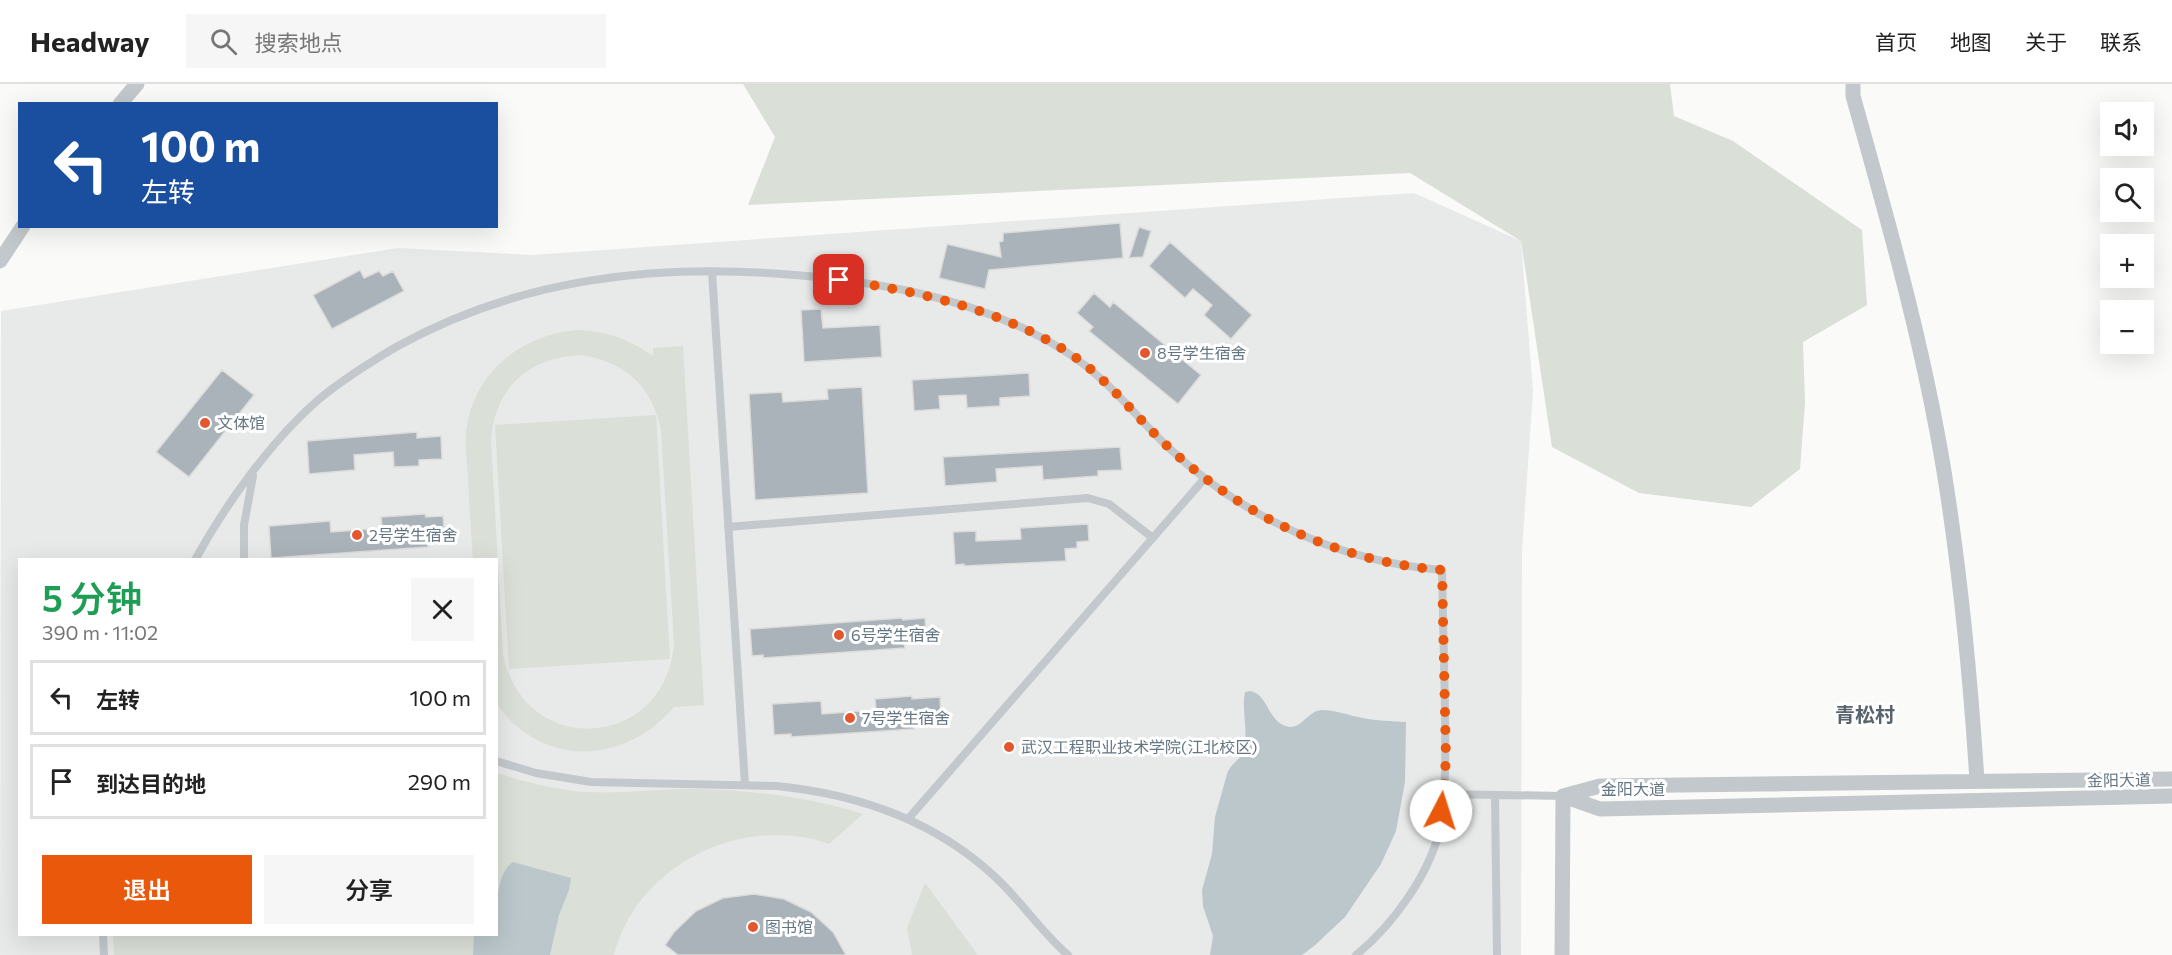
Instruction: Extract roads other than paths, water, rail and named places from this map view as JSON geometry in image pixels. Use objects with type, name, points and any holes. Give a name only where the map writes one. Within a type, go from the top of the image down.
[{"type":"street","points":[[122,102],[137,84]]},
{"type":"street","points":[[1853,84],[1853,96],[1895,246],[1928,391],[1946,484],[1971,687],[1977,781]]},
{"type":"street","points":[[0,261],[22,228]]},
{"type":"street","name":"金阳大道","points":[[1563,796],[1600,786],[2172,779]]},
{"type":"street","points":[[1562,955],[1563,796]]},
{"type":"street","name":"金阳大道","points":[[1563,796],[1600,809],[2172,796]]},
{"type":"lane","points":[[712,272],[745,785]]},
{"type":"lane","points":[[196,558],[220,518],[254,472],[292,427],[318,401],[379,357],[446,322],[514,297],[585,280],[619,276],[712,272],[796,275],[893,288],[957,304],[1020,327],[1064,350],[1090,369],[1165,444],[1205,478],[1274,522],[1330,546],[1385,562],[1442,570],[1446,760],[1440,827],[1418,879],[1396,915],[1382,932],[1356,955]]},
{"type":"lane","points":[[244,558],[244,525],[254,472]]},
{"type":"lane","points":[[908,819],[1205,478]]},
{"type":"lane","points":[[728,527],[1088,498],[1109,504],[1153,538]]},
{"type":"lane","points":[[498,762],[536,773],[591,782],[777,786],[865,802],[908,819],[958,847],[993,875],[1064,953]]},
{"type":"lane","points":[[1443,794],[1563,796]]},
{"type":"lane","points":[[1495,795],[1497,955]]},
{"type":"lane","points":[[103,936],[104,955]]},
{"type":"place","name":"8号学生宿舍","points":[[1145,353]]},
{"type":"place","name":"文体馆","points":[[205,423]]},
{"type":"place","name":"2号学生宿舍","points":[[357,535]]},
{"type":"place","name":"6号学生宿舍","points":[[839,635]]},
{"type":"place","name":"7号学生宿舍","points":[[850,718]]},
{"type":"place","name":"武汉工程职业技术学院(江北校区)","points":[[1009,747]]},
{"type":"place","name":"图书馆","points":[[753,927]]},
{"type":"district","name":"青松村","points":[[1865,715]]}]
